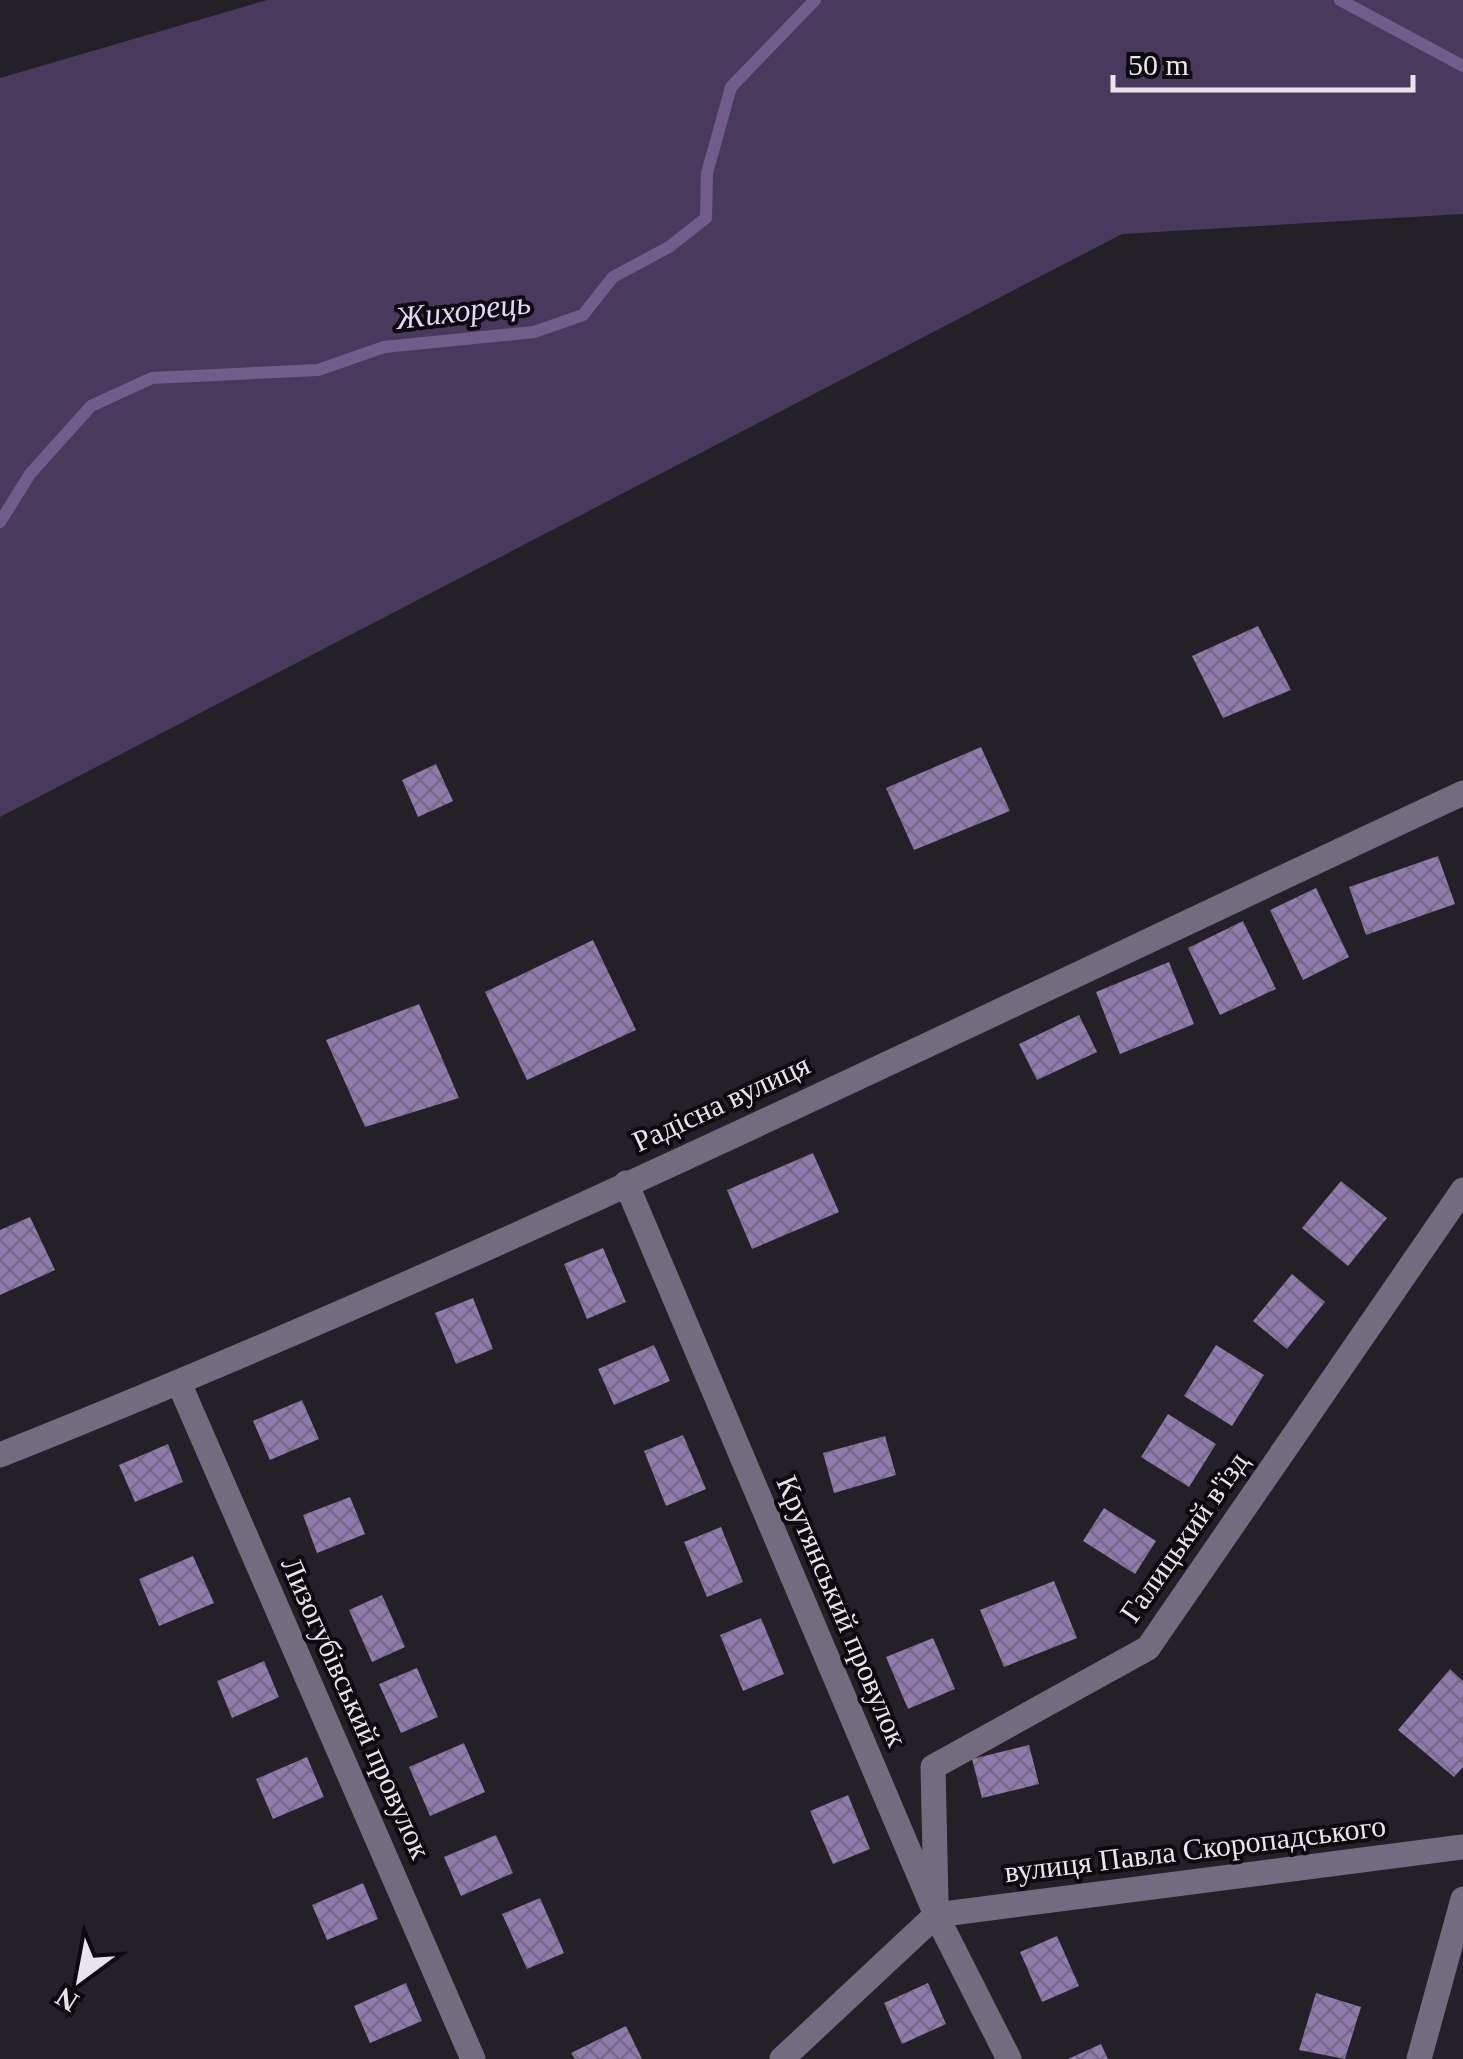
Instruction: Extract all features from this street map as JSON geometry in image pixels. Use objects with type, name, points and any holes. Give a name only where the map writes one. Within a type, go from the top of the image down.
[{"type":"street","name":"Радісна вулиця","points":[[0,1454],[180,1383],[626,1183],[1463,792]]},
{"type":"street","name":"Крутянський провулок","points":[[626,1183],[936,1915],[1008,2059]]},
{"type":"street","name":"Галицький в'їзд","points":[[936,1915],[933,1767],[1148,1648],[1463,1190]]},
{"type":"street","name":"Лизогубівський провулок","points":[[180,1383],[474,2059]]},
{"type":"street","name":"вулиця Павла Скоропадського","points":[[936,1915],[1463,1847]]},
{"type":"street","points":[[1418,2059],[1463,1899]]},
{"type":"street","points":[[782,2059],[936,1915]]},
{"type":"shaded area","points":[[267,0],[1463,0],[1463,214],[1122,234],[0,817],[0,78]]},
{"type":"building","points":[[1258,626],[1291,690],[1223,718],[1192,656]]},
{"type":"building","points":[[981,747],[1010,811],[914,850],[886,788]]},
{"type":"building","points":[[436,764],[453,801],[418,817],[402,780]]},
{"type":"building","points":[[1438,856],[1455,904],[1366,935],[1349,887]]},
{"type":"building","points":[[1316,888],[1349,957],[1303,980],[1270,910]]},
{"type":"building","points":[[1243,921],[1276,989],[1220,1015],[1188,948]]},
{"type":"building","points":[[593,940],[636,1030],[527,1080],[485,992]]},
{"type":"building","points":[[1169,962],[1194,1024],[1120,1054],[1096,992]]},
{"type":"building","points":[[419,1004],[459,1098],[365,1127],[326,1040]]},
{"type":"building","points":[[1079,1015],[1097,1052],[1037,1080],[1019,1044]]},
{"type":"building","points":[[813,1153],[839,1212],[752,1249],[727,1190]]},
{"type":"building","points":[[1341,1181],[1387,1218],[1348,1266],[1302,1228]]},
{"type":"building","points":[[30,1217],[55,1270],[0,1295],[0,1230]]},
{"type":"building","points":[[603,1248],[626,1302],[587,1319],[564,1264]]},
{"type":"building","points":[[1292,1274],[1325,1302],[1287,1349],[1253,1321]]},
{"type":"building","points":[[473,1298],[493,1349],[456,1364],[435,1313]]},
{"type":"building","points":[[654,1345],[670,1381],[614,1405],[598,1369]]},
{"type":"building","points":[[1216,1345],[1264,1375],[1232,1426],[1184,1396]]},
{"type":"building","points":[[302,1400],[319,1439],[270,1460],[253,1421]]},
{"type":"building","points":[[1168,1414],[1216,1444],[1189,1487],[1141,1457]]},
{"type":"building","points":[[683,1435],[706,1489],[666,1506],[644,1451]]},
{"type":"building","points":[[885,1436],[896,1475],[834,1493],[823,1453]]},
{"type":"building","points":[[168,1444],[183,1482],[135,1502],[119,1465]]},
{"type":"building","points":[[350,1497],[365,1534],[317,1553],[303,1515]]},
{"type":"building","points":[[1104,1508],[1156,1541],[1135,1574],[1083,1541]]},
{"type":"building","points":[[721,1527],[743,1582],[707,1597],[684,1542]]},
{"type":"building","points":[[193,1556],[214,1603],[159,1626],[139,1579]]},
{"type":"building","points":[[1054,1581],[1077,1638],[1004,1667],[980,1610]]},
{"type":"building","points":[[382,1595],[405,1647],[372,1662],[349,1610]]},
{"type":"building","points":[[761,1618],[784,1674],[743,1691],[720,1635]]},
{"type":"building","points":[[933,1638],[955,1689],[908,1709],[886,1657]]},
{"type":"building","points":[[264,1661],[279,1697],[232,1718],[217,1681]]},
{"type":"building","points":[[417,1668],[438,1717],[401,1733],[379,1684]]},
{"type":"building","points":[[1450,1669],[1463,1681],[1463,1767],[1454,1777],[1398,1730]]},
{"type":"building","points":[[464,1743],[485,1792],[430,1816],[409,1767]]},
{"type":"building","points":[[1029,1745],[1039,1784],[982,1798],[972,1759]]},
{"type":"building","points":[[307,1757],[324,1797],[273,1819],[256,1779]]},
{"type":"building","points":[[848,1795],[870,1849],[833,1864],[810,1811]]},
{"type":"building","points":[[496,1835],[513,1873],[461,1896],[444,1857]]},
{"type":"building","points":[[363,1883],[378,1919],[327,1940],[312,1905]]},
{"type":"building","points":[[540,1898],[564,1953],[527,1969],[502,1914]]},
{"type":"building","points":[[1057,1936],[1079,1986],[1042,2002],[1020,1952]]},
{"type":"building","points":[[406,1983],[422,2021],[370,2043],[354,2006]]},
{"type":"building","points":[[928,1983],[946,2024],[902,2044],[884,2003]]},
{"type":"building","points":[[1316,1993],[1361,2007],[1345,2059],[1299,2050]]},
{"type":"building","points":[[626,2026],[642,2059],[575,2059],[571,2053]]},
{"type":"building","points":[[1101,2044],[1108,2059],[1068,2059]]},
{"type":"waterway","name":"Жихорець","points":[[0,522],[30,474],[91,406],[152,378],[318,370],[384,347],[534,332],[583,315],[613,277],[669,247],[706,218],[707,173],[731,87],[815,0]]},
{"type":"waterway","name":"Жихорець","points":[[1340,0],[1463,66]]}]
